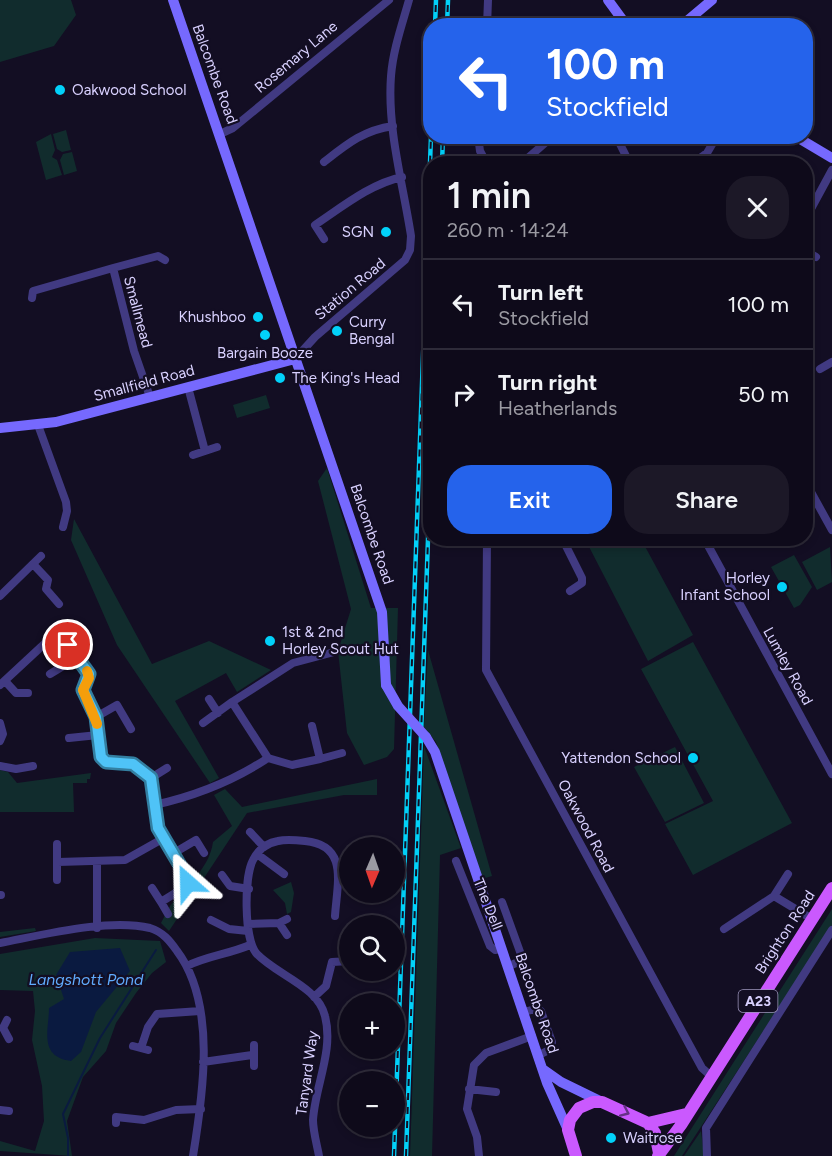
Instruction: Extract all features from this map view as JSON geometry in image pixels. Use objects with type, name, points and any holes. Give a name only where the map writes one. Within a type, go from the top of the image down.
[{"type":"main road","name":"Balcombe Road","points":[[173,0],[382,612],[386,685],[398,706],[426,737],[435,752],[551,1093],[576,1156]]},
{"type":"main road","points":[[608,0],[621,18]]},
{"type":"main road","points":[[691,18],[712,0]]},
{"type":"main road","points":[[808,144],[832,158]]},
{"type":"main road","name":"Smallfield Road","points":[[0,428],[39,425],[262,367],[294,354]]},
{"type":"main road","name":"Brighton Road","points":[[658,1154],[681,1125],[832,888]]},
{"type":"main road","name":"Balcombe Road","points":[[544,1070],[561,1082],[648,1123]]},
{"type":"main road","points":[[551,1093],[561,1082]]},
{"type":"main road","points":[[568,1131],[570,1120],[579,1108],[593,1102],[602,1102]]},
{"type":"main road","points":[[648,1123],[686,1114]]},
{"type":"main road","name":"A23","points":[[648,1123],[655,1133],[658,1154]]},
{"type":"street","name":"Rosemary Lane","points":[[220,134],[233,128],[383,2],[389,0]]},
{"type":"street","points":[[324,239],[315,225],[357,197],[388,180],[402,177],[393,126],[393,63],[409,0]]},
{"type":"street","points":[[487,18],[488,0]]},
{"type":"street","points":[[324,162],[357,136],[373,129],[393,126]]},
{"type":"street","points":[[530,156],[544,144]]},
{"type":"street","points":[[703,156],[712,144]]},
{"type":"street","points":[[813,205],[832,170]]},
{"type":"street","name":"Station Road","points":[[294,354],[405,260],[410,250],[411,236],[402,177]]},
{"type":"street","name":"Smallmead","points":[[32,294],[113,268],[162,258]]},
{"type":"street","name":"Smallmead","points":[[113,268],[134,351],[150,397]]},
{"type":"street","points":[[820,369],[832,362]]},
{"type":"street","points":[[188,387],[205,451]]},
{"type":"street","points":[[39,425],[66,502],[67,511],[63,527]]},
{"type":"street","points":[[193,455],[217,447]]},
{"type":"street","points":[[813,496],[832,530]]},
{"type":"street","name":"Oakwood Road","points":[[487,546],[486,670],[702,1068],[711,1076]]},
{"type":"street","points":[[566,546],[583,580],[570,591]]},
{"type":"street","name":"Lumley Road","points":[[708,546],[832,774]]},
{"type":"street","points":[[0,596],[41,556]]},
{"type":"street","points":[[33,564],[48,580],[46,590],[59,604]]},
{"type":"street","points":[[28,693],[16,693],[2,683],[50,637],[58,635],[76,654],[89,674],[83,690],[96,717],[104,761],[133,764],[151,778],[156,822],[188,883],[161,902]]},
{"type":"street","points":[[50,674],[76,654],[87,642]]},
{"type":"street","points":[[202,723],[293,663],[338,651]]},
{"type":"street","points":[[209,699],[218,713]]},
{"type":"street","points":[[232,702],[268,758],[292,765],[342,753]]},
{"type":"street","points":[[96,717],[117,705],[131,729]]},
{"type":"street","points":[[0,723],[3,734],[0,741]]},
{"type":"street","points":[[312,726],[320,759]]},
{"type":"street","points":[[69,738],[98,735]]},
{"type":"street","points":[[154,805],[194,795],[240,775],[268,758]]},
{"type":"street","points":[[0,766],[16,769],[33,766]]},
{"type":"street","points":[[151,778],[167,768]]},
{"type":"street","points":[[250,832],[264,847]]},
{"type":"street","points":[[58,862],[97,863],[125,860],[164,838]]},
{"type":"street","points":[[174,853],[196,840],[204,853]]},
{"type":"street","points":[[187,966],[199,960],[231,954],[250,945],[248,928],[250,868],[257,854],[264,847],[276,841],[315,842],[328,849],[335,857],[338,868],[335,916]]},
{"type":"street","points":[[57,844],[57,880]]},
{"type":"street","points":[[257,854],[284,874]]},
{"type":"street","name":"The Dell","points":[[456,861],[490,946],[495,950],[502,949]]},
{"type":"street","points":[[97,863],[97,928]]},
{"type":"street","points":[[724,929],[774,896],[789,874]]},
{"type":"street","points":[[222,875],[230,886],[249,889]]},
{"type":"street","points":[[152,888],[168,914]]},
{"type":"street","points":[[774,896],[812,919]]},
{"type":"street","points":[[502,902],[523,960],[509,966]]},
{"type":"street","points":[[211,920],[229,929],[283,921],[287,935]]},
{"type":"street","points":[[0,943],[97,928],[129,926],[159,932],[171,942],[187,966],[200,1011],[203,1062],[201,1109],[193,1156]]},
{"type":"street","points":[[707,1156],[706,1128],[832,930]]},
{"type":"street","name":"Tanyard Way","points":[[250,945],[266,963],[314,997],[321,1006],[327,1025],[325,1060],[313,1122],[319,1156]]},
{"type":"street","points":[[314,997],[326,986],[330,964],[339,960]]},
{"type":"street","points":[[524,1012],[535,1009],[541,1011],[549,1032],[552,1042],[551,1049],[539,1055]]},
{"type":"street","points":[[141,1048],[148,1027],[157,1014],[200,1011]]},
{"type":"street","points":[[8,1020],[1,1029],[9,1040]]},
{"type":"street","points":[[478,1156],[477,1137],[467,1108],[471,1070],[481,1056],[532,1036]]},
{"type":"street","points":[[254,1046],[252,1055],[254,1066]]},
{"type":"street","points":[[203,1062],[252,1055]]},
{"type":"street","points":[[469,1089],[496,1092]]},
{"type":"street","points":[[116,1118],[144,1120],[176,1110],[201,1109]]},
{"type":"green space","points":[[0,0],[71,0],[76,15],[54,46],[0,62]]},
{"type":"green space","points":[[66,130],[71,150],[62,152],[57,149],[53,134]]},
{"type":"green space","points":[[51,134],[55,150],[52,157],[57,160],[62,175],[46,180],[36,142]]},
{"type":"green space","points":[[72,152],[77,171],[64,175],[60,160],[63,154]]},
{"type":"green space","points":[[266,395],[270,408],[237,418],[233,405]]},
{"type":"green space","points":[[327,468],[371,608],[398,608],[394,749],[387,757],[364,765],[347,733],[338,651],[351,609],[318,481]]},
{"type":"green space","points":[[74,519],[152,664],[209,641],[271,670],[237,692],[226,673],[175,701],[219,778],[210,783],[117,645],[71,540]]},
{"type":"green space","points":[[589,546],[645,546],[693,635],[648,661]]},
{"type":"green space","points":[[830,547],[832,582],[817,590],[802,562]]},
{"type":"green space","points":[[794,555],[812,587],[800,605],[794,608],[771,567]]},
{"type":"green space","name":"Yattendon School","points":[[693,642],[792,823],[693,875],[665,824],[713,801],[641,669]]},
{"type":"green space","points":[[428,650],[492,876],[482,879],[436,742],[424,727]]},
{"type":"green space","points":[[424,746],[461,848],[440,855],[432,1156],[410,1156]]},
{"type":"green space","points":[[675,747],[704,803],[665,822],[634,767]]},
{"type":"green space","points":[[0,770],[8,772],[17,783],[91,773],[87,783],[73,783],[74,812],[0,812]]},
{"type":"green space","points":[[377,779],[377,795],[344,795],[247,813],[169,931],[161,923],[171,904],[203,868],[213,842],[232,826],[214,795],[225,789],[242,807]]},
{"type":"green space","points":[[291,882],[294,893],[291,912],[287,914],[285,903],[273,890]]},
{"type":"green space","points":[[832,909],[832,925],[779,1008],[772,1003]]},
{"type":"green space","points":[[35,928],[36,931],[0,937],[0,932]]},
{"type":"green space","points":[[95,938],[160,941],[166,962],[152,973],[136,993],[116,1023],[106,1051],[83,1077],[67,1121],[72,1156],[0,1151],[0,1141],[35,1151],[44,1121],[42,1086],[32,1040],[35,1011],[33,991],[0,990],[0,954]]},
{"type":"green space","points":[[770,1005],[777,1010],[682,1156],[674,1156]]},
{"type":"green space","points":[[701,1131],[704,1156],[684,1156]]},
{"type":"water","name":"Langshott Pond","points":[[120,948],[130,971],[96,1012],[81,1052],[71,1061],[54,1054],[50,1048],[47,1033],[49,1008],[64,999],[56,975],[70,952]]},
{"type":"waterway","points":[[68,1156],[68,1138],[63,1114],[100,1038],[156,950]]},
{"type":"railway","points":[[435,18],[436,0]]},
{"type":"railway","points":[[447,18],[448,0]]},
{"type":"railway","points":[[430,156],[431,144]]},
{"type":"railway","points":[[442,156],[443,144]]},
{"type":"railway","points":[[394,1156],[423,357]]},
{"type":"railway","points":[[406,1156],[428,546]]},
{"type":"slow traffic","points":[[87,671],[89,678],[83,690],[97,724]]},
{"type":"place","name":"Oakwood School","points":[[60,90]]},
{"type":"place","name":"SGN","points":[[386,232]]},
{"type":"place","name":"Khushboo","points":[[258,317]]},
{"type":"place","name":"Curry Bengal","points":[[337,331]]},
{"type":"place","name":"Bargain Booze","points":[[265,335]]},
{"type":"place","name":"The King's Head","points":[[280,378]]},
{"type":"place","name":"Horley Infant School","points":[[782,587]]},
{"type":"place","name":"1st & 2nd Horley Scout Hut","points":[[270,641]]},
{"type":"place","name":"Yattendon School","points":[[693,758]]},
{"type":"place","name":"Waitrose","points":[[611,1138]]},
{"type":"route","points":[[68,645],[89,674],[83,690],[96,717],[101,757],[106,762],[123,761],[133,764],[151,778],[158,828],[174,853],[188,883]]}]
